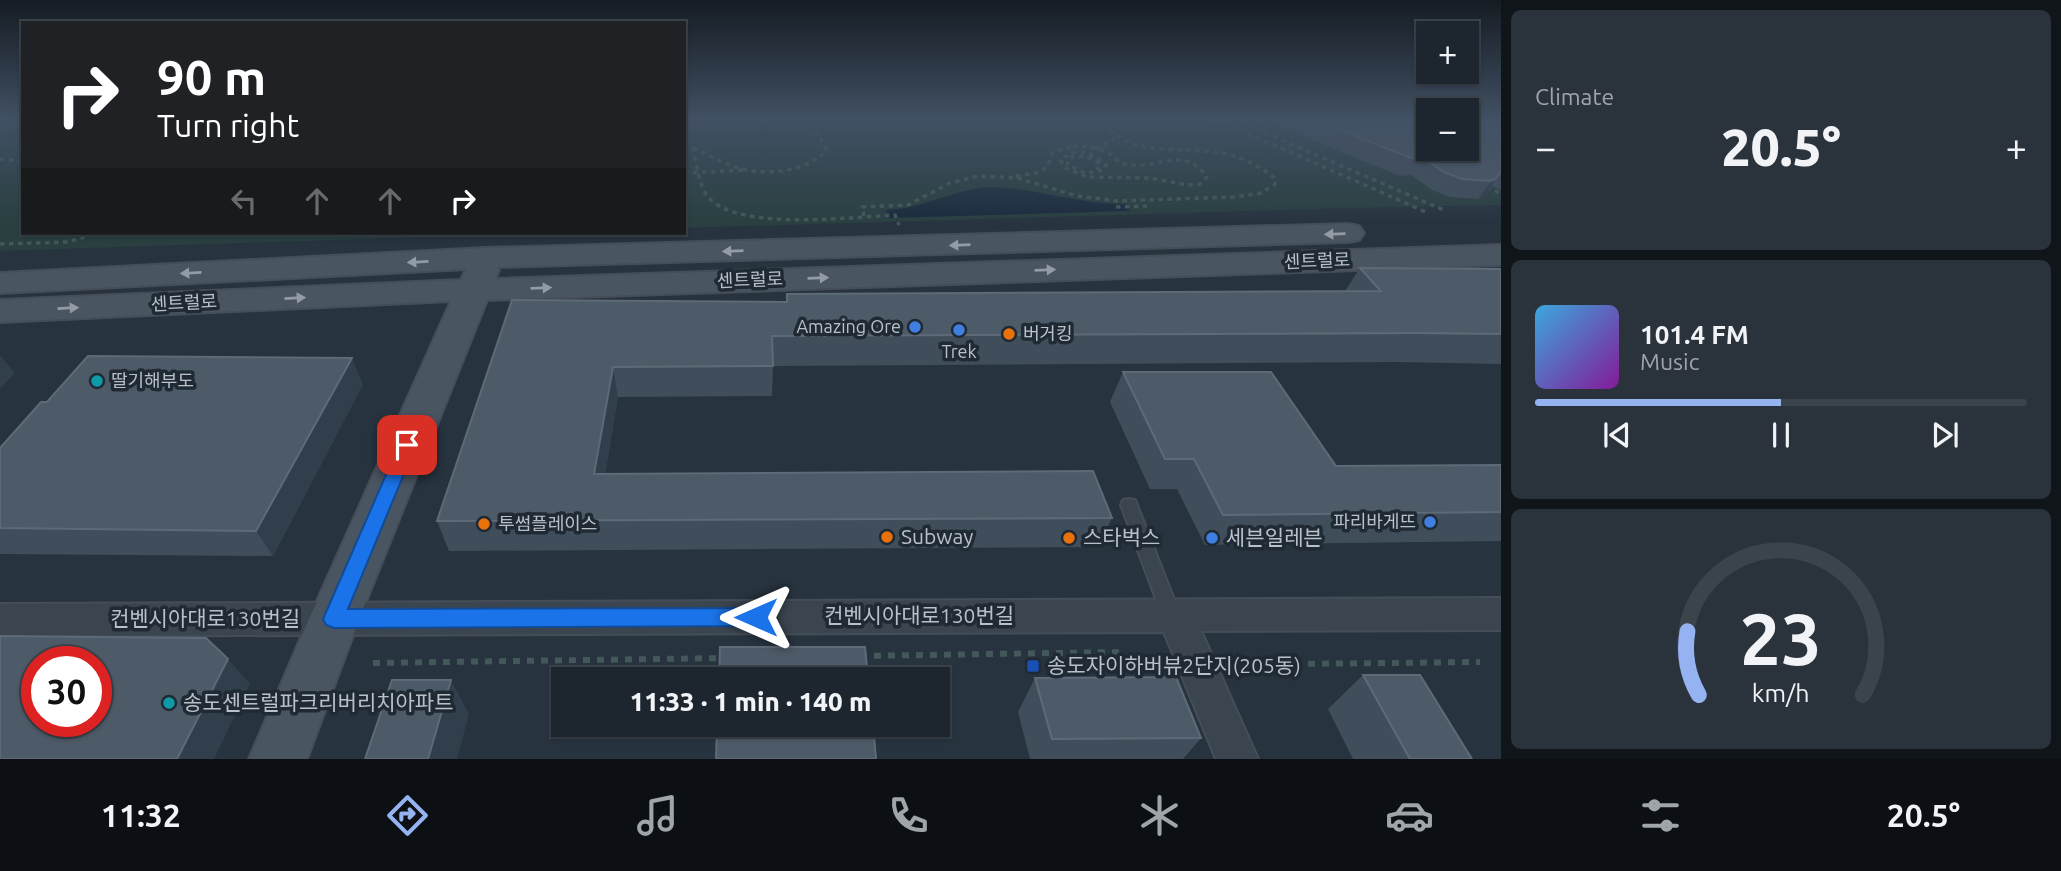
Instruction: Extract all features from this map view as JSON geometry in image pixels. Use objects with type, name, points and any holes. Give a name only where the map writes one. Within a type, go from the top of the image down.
[{"type":"main road","name":"센트럴로","points":[[0,311],[480,274],[1501,229]]},
{"type":"main road","name":"센트럴로","points":[[0,283],[1501,255]]},
{"type":"main road","points":[[1400,258],[1501,275]]},
{"type":"main road","points":[[278,759],[334,619],[480,274]]},
{"type":"street","name":"컨벤시아대로130번길","points":[[0,620],[1501,614]]},
{"type":"street","points":[[1173,615],[1237,759]]},
{"type":"lane","points":[[1129,505],[1173,615]]},
{"type":"path","points":[[695,154],[708,197],[722,209],[736,214],[770,218],[895,215],[899,225]]},
{"type":"path","points":[[709,154],[748,170]]},
{"type":"path","points":[[686,173],[790,167],[822,154]]},
{"type":"path","points":[[864,216],[862,207],[908,205],[962,178],[1040,173],[1048,168],[1052,154]]},
{"type":"path","points":[[1067,154],[1060,160],[1070,170],[1091,177],[1153,178],[1188,186],[1202,183],[1207,177],[1199,168],[1181,160],[1165,159],[1136,165],[1106,154]]},
{"type":"path","points":[[1089,154],[1102,159],[1106,165],[1104,170],[1089,174],[1077,171],[1067,164],[1072,156],[1086,156],[1100,164],[1097,170]]},
{"type":"path","points":[[997,176],[1027,180],[1088,198],[1142,200],[1243,196],[1268,190],[1276,180],[1259,168],[1227,154]]},
{"type":"path","points":[[1295,154],[1426,212]]},
{"type":"path","points":[[1315,154],[1446,211]]},
{"type":"path","points":[[0,159],[21,161]]},
{"type":"path","points":[[1482,184],[1501,194]]},
{"type":"path","points":[[1121,213],[1116,207],[1147,206],[1142,200]]},
{"type":"path","points":[[0,244],[66,242],[92,235]]},
{"type":"path","points":[[845,656],[1122,652]]},
{"type":"path","points":[[373,663],[734,657]]},
{"type":"path","points":[[1294,664],[1480,662]]},
{"type":"green space","points":[[0,154],[21,154],[21,235],[485,235],[0,251]]},
{"type":"green space","points":[[686,154],[1416,154],[1416,161],[1479,161],[1479,154],[1501,154],[1501,205],[686,228]]},
{"type":"water","points":[[990,187],[1092,202],[1126,204],[1130,211],[888,218],[886,210]]},
{"type":"building","points":[[1402,154],[1416,154],[1416,158],[1411,158]]},
{"type":"building","points":[[1479,154],[1501,154],[1501,172],[1491,181],[1462,179],[1444,172],[1428,161],[1479,161]]},
{"type":"building","points":[[1360,268],[1501,269],[1501,334],[772,336],[773,366],[613,367],[594,474],[1093,471],[1112,518],[437,521],[512,300],[787,302],[787,294],[1381,291]]},
{"type":"building","points":[[88,356],[352,358],[256,531],[0,528],[0,448],[41,402],[47,402]]},
{"type":"building","points":[[1123,372],[1271,372],[1336,466],[1501,465],[1501,512],[1223,515],[1194,459],[1165,459]]},
{"type":"building","name":"송도센트럴파크리버리치아파트","points":[[0,636],[206,638],[228,659],[177,759],[0,759]]},
{"type":"building","points":[[720,647],[865,647],[867,667],[719,667]]},
{"type":"building","points":[[1363,675],[1420,675],[1472,759],[1410,759]]},
{"type":"building","points":[[1176,677],[1201,738],[1052,739],[1035,678]]},
{"type":"building","points":[[392,680],[451,680],[428,759],[365,759]]},
{"type":"building","points":[[717,737],[874,737],[876,759],[716,759]]},
{"type":"place","name":"Amazing Ore","points":[[915,327]]},
{"type":"place","name":"Trek","points":[[959,330]]},
{"type":"place","name":"버거킹","points":[[1009,334]]},
{"type":"place","name":"딸기해부도","points":[[97,381]]},
{"type":"place","name":"파리바게뜨","points":[[1430,522]]},
{"type":"place","name":"투썸플레이스","points":[[484,524]]},
{"type":"place","name":"Subway","points":[[887,537]]},
{"type":"place","name":"스타벅스","points":[[1069,538]]},
{"type":"place","name":"세븐일레븐","points":[[1212,538]]},
{"type":"place","name":"송도자이하버뷰2단지(205동)","points":[[1033,666]]},
{"type":"place","name":"송도센트럴파크리버리치아파트","points":[[169,703]]},
{"type":"route","points":[[407,445],[334,619],[756,617]]}]
